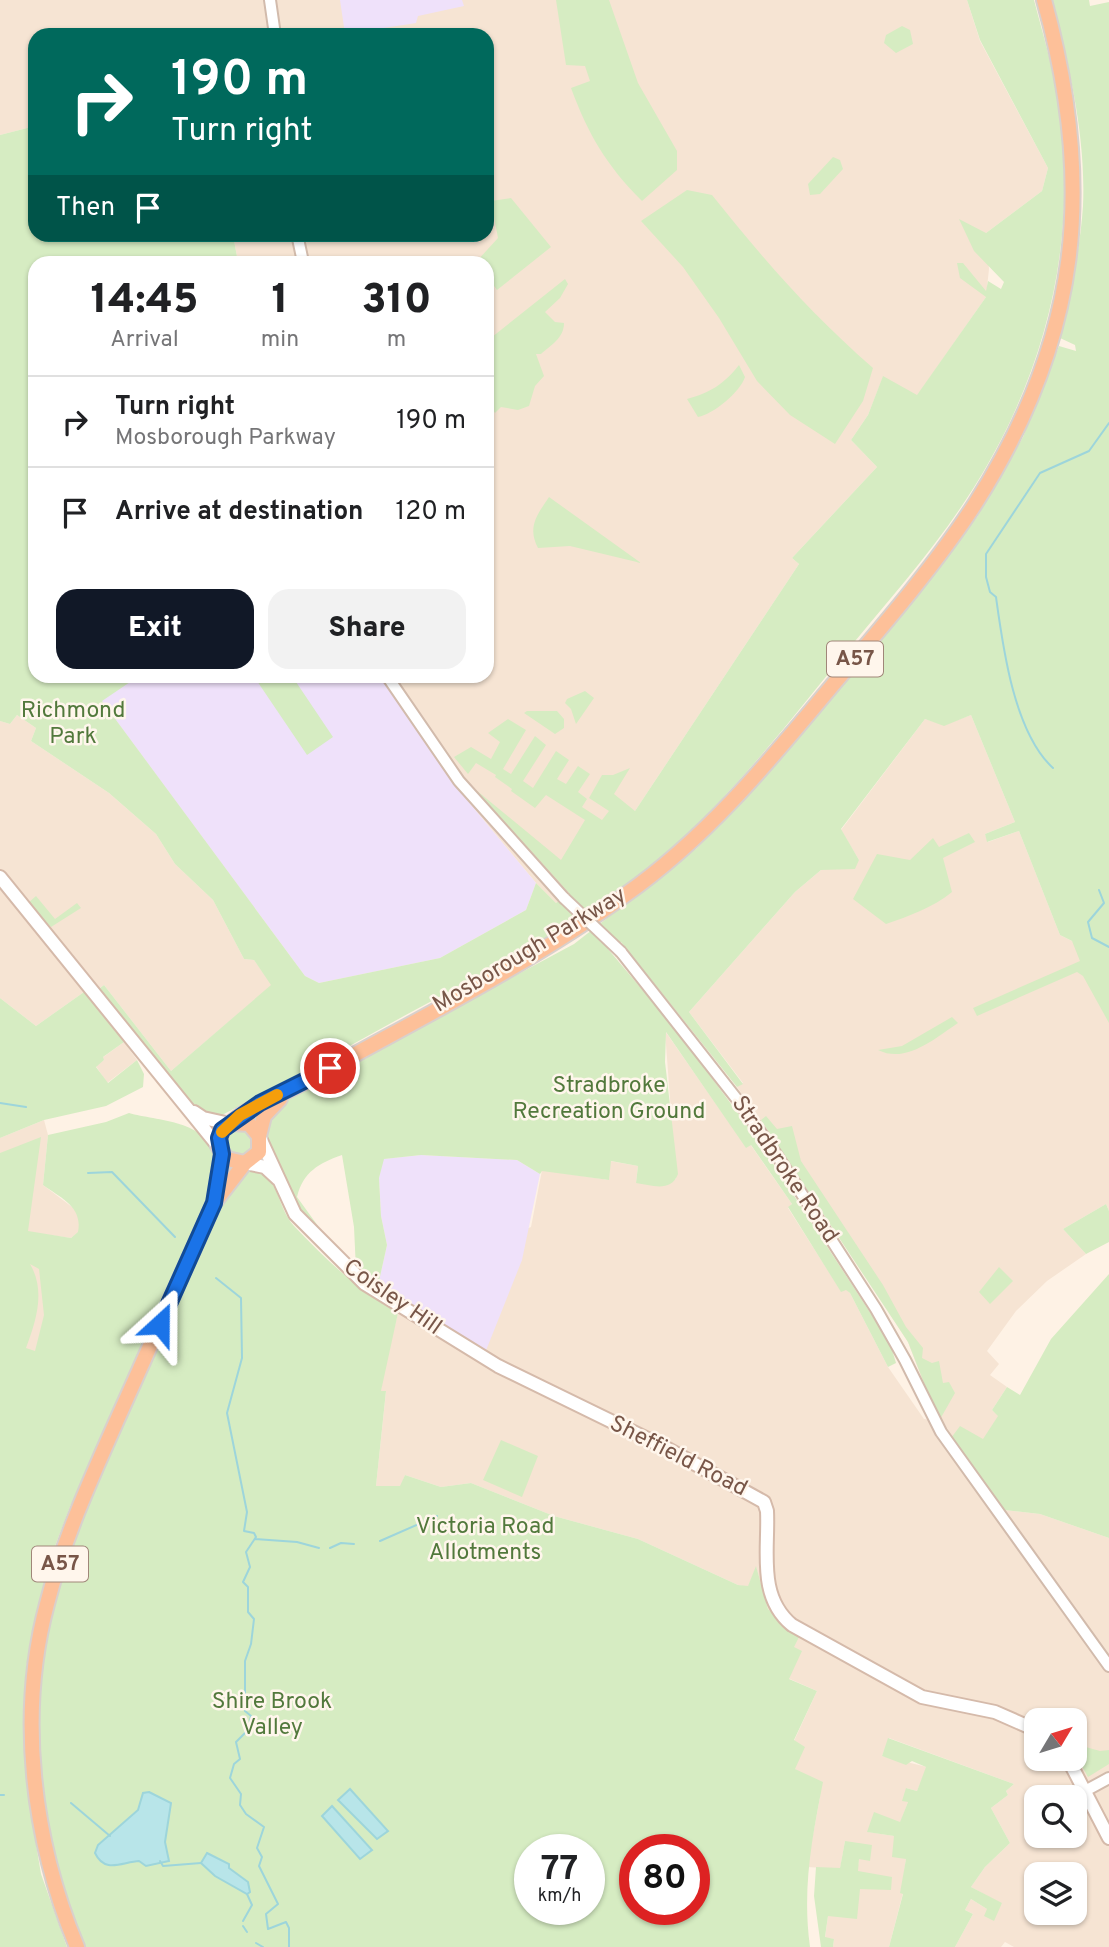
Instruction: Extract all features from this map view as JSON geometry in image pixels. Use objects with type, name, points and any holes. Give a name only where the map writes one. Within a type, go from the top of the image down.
[{"type":"highway","name":"Mosborough Parkway","points":[[231,1123],[260,1103],[286,1093],[581,925],[658,869],[749,785],[874,636],[973,506],[1010,443],[1032,396],[1050,351],[1067,274],[1074,200],[1073,147],[1060,56],[1044,0]]},
{"type":"highway","name":"Mosborough Parkway","points":[[260,1137],[264,1116],[286,1093]]},
{"type":"highway","points":[[231,1123],[249,1124],[260,1137]]},
{"type":"highway","name":"A57","points":[[214,1203],[220,1134],[231,1123]]},
{"type":"highway","name":"A57","points":[[77,1947],[53,1878],[36,1795],[33,1695],[46,1605],[75,1515],[214,1203],[245,1163],[256,1156],[260,1137]]},
{"type":"highway","points":[[220,1150],[233,1163],[245,1163]]},
{"type":"main road","points":[[0,877],[220,1150]]},
{"type":"main road","points":[[187,1109],[202,1118],[231,1123]]},
{"type":"main road","name":"Coisley Hill","points":[[260,1137],[278,1180],[300,1221],[357,1279],[498,1366]]},
{"type":"main road","points":[[245,1163],[265,1167],[278,1180]]},
{"type":"main road","name":"Sheffield Road","points":[[498,1366],[666,1448],[759,1498],[767,1511],[768,1582],[774,1600],[792,1625],[922,1697],[995,1712],[1024,1725]]},
{"type":"main road","points":[[1087,1795],[1109,1838]]},
{"type":"street","points":[[270,0],[274,28]]},
{"type":"street","name":"Stradbroke Road","points":[[392,683],[459,781],[564,898],[621,952],[736,1098],[776,1154],[876,1309],[941,1432],[1109,1666]]},
{"type":"street","points":[[1087,1790],[1109,1778]]},
{"type":"shaded area","points":[[0,0],[967,0],[980,41],[1048,168],[1042,191],[986,233],[989,269],[986,297],[917,396],[883,377],[868,415],[851,440],[877,467],[792,558],[799,564],[635,811],[630,809],[570,893],[556,903],[467,800],[386,683],[494,683],[494,256],[237,256],[234,242],[494,242],[494,28],[28,28],[28,128],[0,135]]},
{"type":"shaded area","points":[[340,0],[462,0],[464,6],[418,16],[416,23],[384,28],[344,28]]},
{"type":"shaded area","points":[[128,683],[386,683],[467,800],[536,883],[526,910],[440,958],[319,983],[305,976],[101,700]]},
{"type":"shaded area","points":[[17,715],[36,728],[31,741],[109,793],[156,834],[175,864],[213,900],[244,959],[254,960],[272,985],[171,1071],[104,985],[88,997],[84,992],[36,1026],[0,998],[0,721],[10,724]]},
{"type":"shaded area","points":[[971,715],[1015,822],[985,834],[988,842],[1019,831],[1060,935],[1072,941],[1109,984],[1109,1211],[1106,1204],[1063,1229],[1086,1254],[1047,1281],[1016,1311],[987,1351],[999,1364],[990,1375],[1007,1387],[992,1410],[999,1416],[983,1440],[951,1438],[1004,1510],[1040,1514],[1109,1538],[1109,1947],[1014,1947],[1005,1942],[1001,1947],[955,1947],[973,1914],[965,1910],[971,1899],[987,1909],[1002,1904],[971,1887],[985,1867],[1010,1843],[991,1808],[1008,1795],[1006,1791],[1014,1784],[889,1738],[882,1756],[927,1767],[917,1791],[906,1788],[908,1802],[900,1823],[868,1832],[894,1836],[906,1859],[903,1893],[889,1947],[833,1947],[834,1939],[825,1938],[828,1916],[857,1871],[859,1859],[845,1841],[840,1869],[807,1867],[820,1797],[795,1769],[794,1741],[817,1691],[781,1675],[780,1621],[768,1609],[756,1567],[748,1587],[738,1585],[638,1539],[554,1516],[471,1483],[441,1487],[405,1475],[401,1486],[376,1486],[386,1392],[381,1391],[382,1377],[398,1313],[377,1290],[531,1227],[542,1170],[609,1180],[610,1161],[638,1166],[636,1183],[676,1179],[665,1031],[746,1147],[750,1144],[792,1204],[788,1208],[841,1291],[846,1289],[850,1293],[888,1367],[924,1419],[938,1421],[908,1342],[804,1181],[737,1087],[743,1083],[689,1012],[795,892],[821,870],[859,860],[841,830],[925,719],[944,725]]},
{"type":"shaded area","points":[[124,1042],[137,1060],[107,1083],[96,1066],[104,1060],[102,1058]]},
{"type":"shaded area","points":[[44,1120],[48,1135],[43,1185],[76,1210],[80,1223],[79,1232],[71,1238],[27,1232],[66,1253],[0,1603],[0,1138]]},
{"type":"shaded area","points":[[421,1155],[517,1160],[540,1174],[522,1260],[485,1353],[377,1290],[387,1245],[381,1216],[379,1178],[383,1159]]},
{"type":"green space","points":[[556,0],[609,0],[638,83],[677,151],[677,170],[642,201],[608,162],[577,105],[571,88],[590,81],[585,66],[566,65]]},
{"type":"green space","name":"Richmond Park","points":[[967,0],[1034,0],[1050,59],[1063,148],[1064,201],[1060,254],[1051,305],[1037,355],[1018,405],[995,452],[939,538],[727,794],[675,845],[620,890],[534,945],[222,1115],[207,1112],[190,1102],[154,1066],[95,992],[104,985],[171,1071],[271,985],[254,960],[244,959],[213,900],[175,864],[156,834],[109,793],[31,741],[36,728],[17,715],[10,724],[0,721],[0,135],[28,128],[28,242],[234,242],[237,256],[28,256],[28,683],[129,683],[102,701],[305,976],[319,983],[440,958],[526,910],[536,883],[556,903],[569,893],[476,790],[561,860],[585,820],[546,795],[535,808],[511,791],[496,775],[476,763],[468,774],[454,757],[471,747],[491,759],[500,742],[488,733],[508,719],[526,730],[503,769],[511,774],[535,736],[546,745],[523,781],[533,788],[556,751],[569,760],[557,779],[566,784],[578,766],[590,774],[578,792],[587,799],[582,807],[602,820],[609,811],[589,798],[602,775],[613,775],[630,768],[614,794],[635,811],[799,564],[792,558],[877,467],[851,440],[868,415],[883,376],[917,395],[986,297],[960,278],[957,263],[963,263],[986,291],[988,281],[1001,289],[1004,282],[974,251],[959,219],[986,233],[1042,191],[1048,168],[980,40]]},
{"type":"green space","name":"Stradbroke Recreation Ground","points":[[1051,0],[1089,0],[1090,6],[1109,2],[1109,1023],[1083,976],[1077,972],[977,1016],[973,1008],[1080,961],[1072,941],[1060,935],[1019,831],[987,842],[985,834],[1015,822],[971,715],[944,726],[925,719],[841,829],[859,860],[855,869],[821,870],[795,892],[689,1012],[743,1084],[737,1087],[621,942],[608,949],[677,1031],[757,1139],[890,1343],[896,1363],[888,1367],[850,1293],[846,1290],[841,1292],[788,1207],[792,1204],[751,1145],[746,1148],[666,1032],[665,1062],[678,1174],[671,1184],[660,1186],[636,1183],[638,1166],[611,1161],[609,1180],[542,1171],[540,1174],[517,1160],[421,1155],[384,1159],[379,1178],[381,1216],[387,1245],[377,1290],[356,1270],[354,1227],[342,1155],[313,1170],[300,1188],[297,1197],[318,1226],[314,1230],[295,1209],[265,1140],[267,1116],[283,1100],[574,944],[697,848],[758,784],[977,517],[1023,437],[1059,346],[1076,351],[1075,345],[1060,338],[1082,223],[1082,154],[1070,76]]},
{"type":"green space","points":[[902,26],[910,30],[913,44],[896,53],[884,43],[886,35]]},
{"type":"green space","points":[[833,157],[840,160],[843,169],[820,194],[810,195],[808,184]]},
{"type":"green space","points":[[687,190],[712,195],[788,285],[873,368],[863,401],[835,444],[790,415],[757,381],[719,318],[683,267],[641,221]]},
{"type":"green space","points":[[511,198],[551,247],[497,290],[494,286],[494,256],[482,256],[498,238],[494,201]]},
{"type":"green space","points":[[565,279],[568,284],[560,298],[545,312],[555,322],[564,323],[563,328],[553,344],[541,354],[536,354],[544,376],[535,386],[529,406],[518,410],[501,407],[494,412],[494,335]]},
{"type":"green space","points":[[739,365],[745,377],[738,389],[719,407],[698,417],[687,399],[716,387]]},
{"type":"green space","points":[[549,497],[641,563],[570,546],[538,548],[533,527]]},
{"type":"green space","points":[[258,683],[297,683],[333,737],[307,755]]},
{"type":"green space","points":[[585,691],[594,698],[576,724],[571,709],[565,703],[567,699]]},
{"type":"green space","points":[[557,711],[564,719],[564,728],[555,734],[524,713]]},
{"type":"green space","points":[[969,833],[975,842],[943,858],[952,892],[936,903],[886,924],[853,899],[877,854],[910,860],[933,838],[939,847]]},
{"type":"green space","points":[[36,896],[55,919],[77,903],[81,908],[51,927],[28,903]]},
{"type":"green space","points":[[84,992],[124,1042],[103,1057],[104,1060],[96,1067],[108,1083],[137,1060],[144,1074],[143,1087],[106,1106],[44,1120],[0,1138],[0,998],[36,1026]]},
{"type":"green space","points":[[952,1017],[958,1023],[919,1048],[899,1054],[878,1050],[902,1046]]},
{"type":"green space","name":"Shire Brook Valley","points":[[129,1113],[180,1124],[203,1136],[210,1145],[214,1169],[207,1202],[70,1507],[49,1562],[26,1667],[25,1751],[40,1752],[44,1658],[63,1573],[77,1532],[222,1202],[246,1169],[257,1171],[271,1182],[288,1218],[306,1239],[356,1284],[398,1313],[381,1391],[386,1391],[376,1486],[400,1486],[405,1475],[441,1487],[471,1483],[554,1516],[638,1539],[738,1585],[748,1586],[756,1566],[768,1609],[800,1635],[794,1647],[802,1651],[789,1679],[817,1691],[794,1740],[805,1747],[795,1769],[823,1782],[808,1884],[810,1947],[84,1947],[70,1914],[55,1862],[35,1838],[41,1874],[67,1947],[0,1947],[0,1153],[41,1137],[28,1231],[71,1238],[78,1232],[79,1223],[74,1210],[43,1185],[48,1135],[106,1122]],"holes":[[[30,1264],[39,1269],[44,1315],[35,1351],[26,1348],[38,1306],[38,1285]]]},
{"type":"green space","points":[[766,1116],[777,1129],[792,1126],[801,1161],[883,1285],[906,1327],[923,1348],[922,1358],[932,1363],[939,1361],[943,1383],[949,1382],[955,1393],[939,1421],[908,1342],[761,1120]]},
{"type":"green space","points":[[239,1129],[249,1132],[252,1142],[249,1152],[239,1155],[229,1152],[226,1142],[229,1132]]},
{"type":"green space","points":[[1106,1204],[1109,1211],[1109,1242],[1086,1254],[1063,1229]]},
{"type":"green space","points":[[999,1267],[1013,1281],[990,1304],[979,1292]]},
{"type":"green space","points":[[1109,1274],[1109,1538],[1040,1514],[1004,1510],[951,1438],[960,1426],[983,1439],[998,1416],[992,1410],[1007,1387],[1020,1395],[1051,1339]]},
{"type":"green space","points":[[501,1440],[538,1456],[522,1497],[483,1480]]},
{"type":"green space","points":[[888,1738],[1014,1784],[1006,1791],[1008,1795],[991,1808],[1010,1843],[985,1867],[971,1887],[1002,1903],[994,1921],[984,1916],[987,1909],[971,1899],[965,1910],[973,1914],[955,1947],[889,1947],[903,1894],[900,1893],[906,1859],[892,1857],[894,1836],[867,1832],[874,1812],[900,1822],[908,1802],[902,1801],[906,1788],[917,1791],[926,1767],[912,1761],[906,1765],[882,1756]]},
{"type":"green space","points":[[1087,1747],[1109,1750],[1109,1764],[1088,1777],[1085,1771],[1087,1771]]},
{"type":"green space","points":[[845,1841],[872,1845],[870,1861],[859,1859],[858,1871],[892,1877],[891,1890],[860,1889],[857,1919],[828,1916],[825,1937],[834,1939],[833,1947],[821,1947],[814,1896],[816,1867],[840,1868]]},
{"type":"water","points":[[350,1789],[388,1831],[377,1839],[338,1800]]},
{"type":"water","points":[[149,1792],[171,1803],[165,1842],[169,1861],[146,1866],[139,1861],[114,1865],[104,1863],[95,1853],[98,1845],[138,1810],[143,1793]]},
{"type":"water","points":[[332,1806],[372,1850],[360,1859],[322,1816]]},
{"type":"water","points":[[207,1853],[229,1864],[229,1868],[248,1882],[250,1892],[247,1894],[215,1876],[201,1863]]},
{"type":"waterway","points":[[1053,768],[1029,733],[1012,688],[996,597],[990,592],[986,577],[986,554],[1040,473],[1089,451],[1109,423]]},
{"type":"waterway","points":[[1099,890],[1104,903],[1088,922],[1092,938],[1109,947]]},
{"type":"waterway","points":[[0,1103],[26,1107]]},
{"type":"waterway","points":[[88,1173],[112,1172],[175,1237]]},
{"type":"waterway","points":[[216,1278],[241,1298],[242,1358],[227,1413],[247,1512],[244,1531],[254,1533],[256,1537],[246,1552],[250,1567],[243,1582],[248,1587],[248,1612],[254,1619],[251,1644],[245,1661],[245,1711],[251,1716],[248,1730],[236,1742],[240,1759],[234,1764],[230,1778],[241,1794],[240,1805],[246,1814],[264,1827],[257,1848],[262,1857],[259,1866],[278,1904],[266,1914],[268,1929],[286,1922],[289,1928],[289,1947]]},
{"type":"waterway","points":[[380,1541],[437,1516]]},
{"type":"waterway","points":[[255,1539],[297,1542],[319,1548]]},
{"type":"waterway","points":[[330,1548],[341,1543],[354,1544]]},
{"type":"waterway","points":[[71,1803],[110,1836]]},
{"type":"waterway","points":[[160,1861],[163,1866],[201,1863]]},
{"type":"waterway","points":[[243,1921],[252,1905],[247,1894]]},
{"type":"waterway","points":[[243,1926],[247,1932]]},
{"type":"waterway","points":[[256,1943],[263,1947]]},
{"type":"slow traffic","points":[[222,1132],[240,1115],[277,1095]]},
{"type":"route","points":[[160,1324],[214,1203],[220,1174],[222,1154],[218,1146],[222,1130],[260,1103],[286,1093],[330,1068]]},
{"type":"park label","name":"Victoria Road Allotments","points":[[485,1540]]}]
